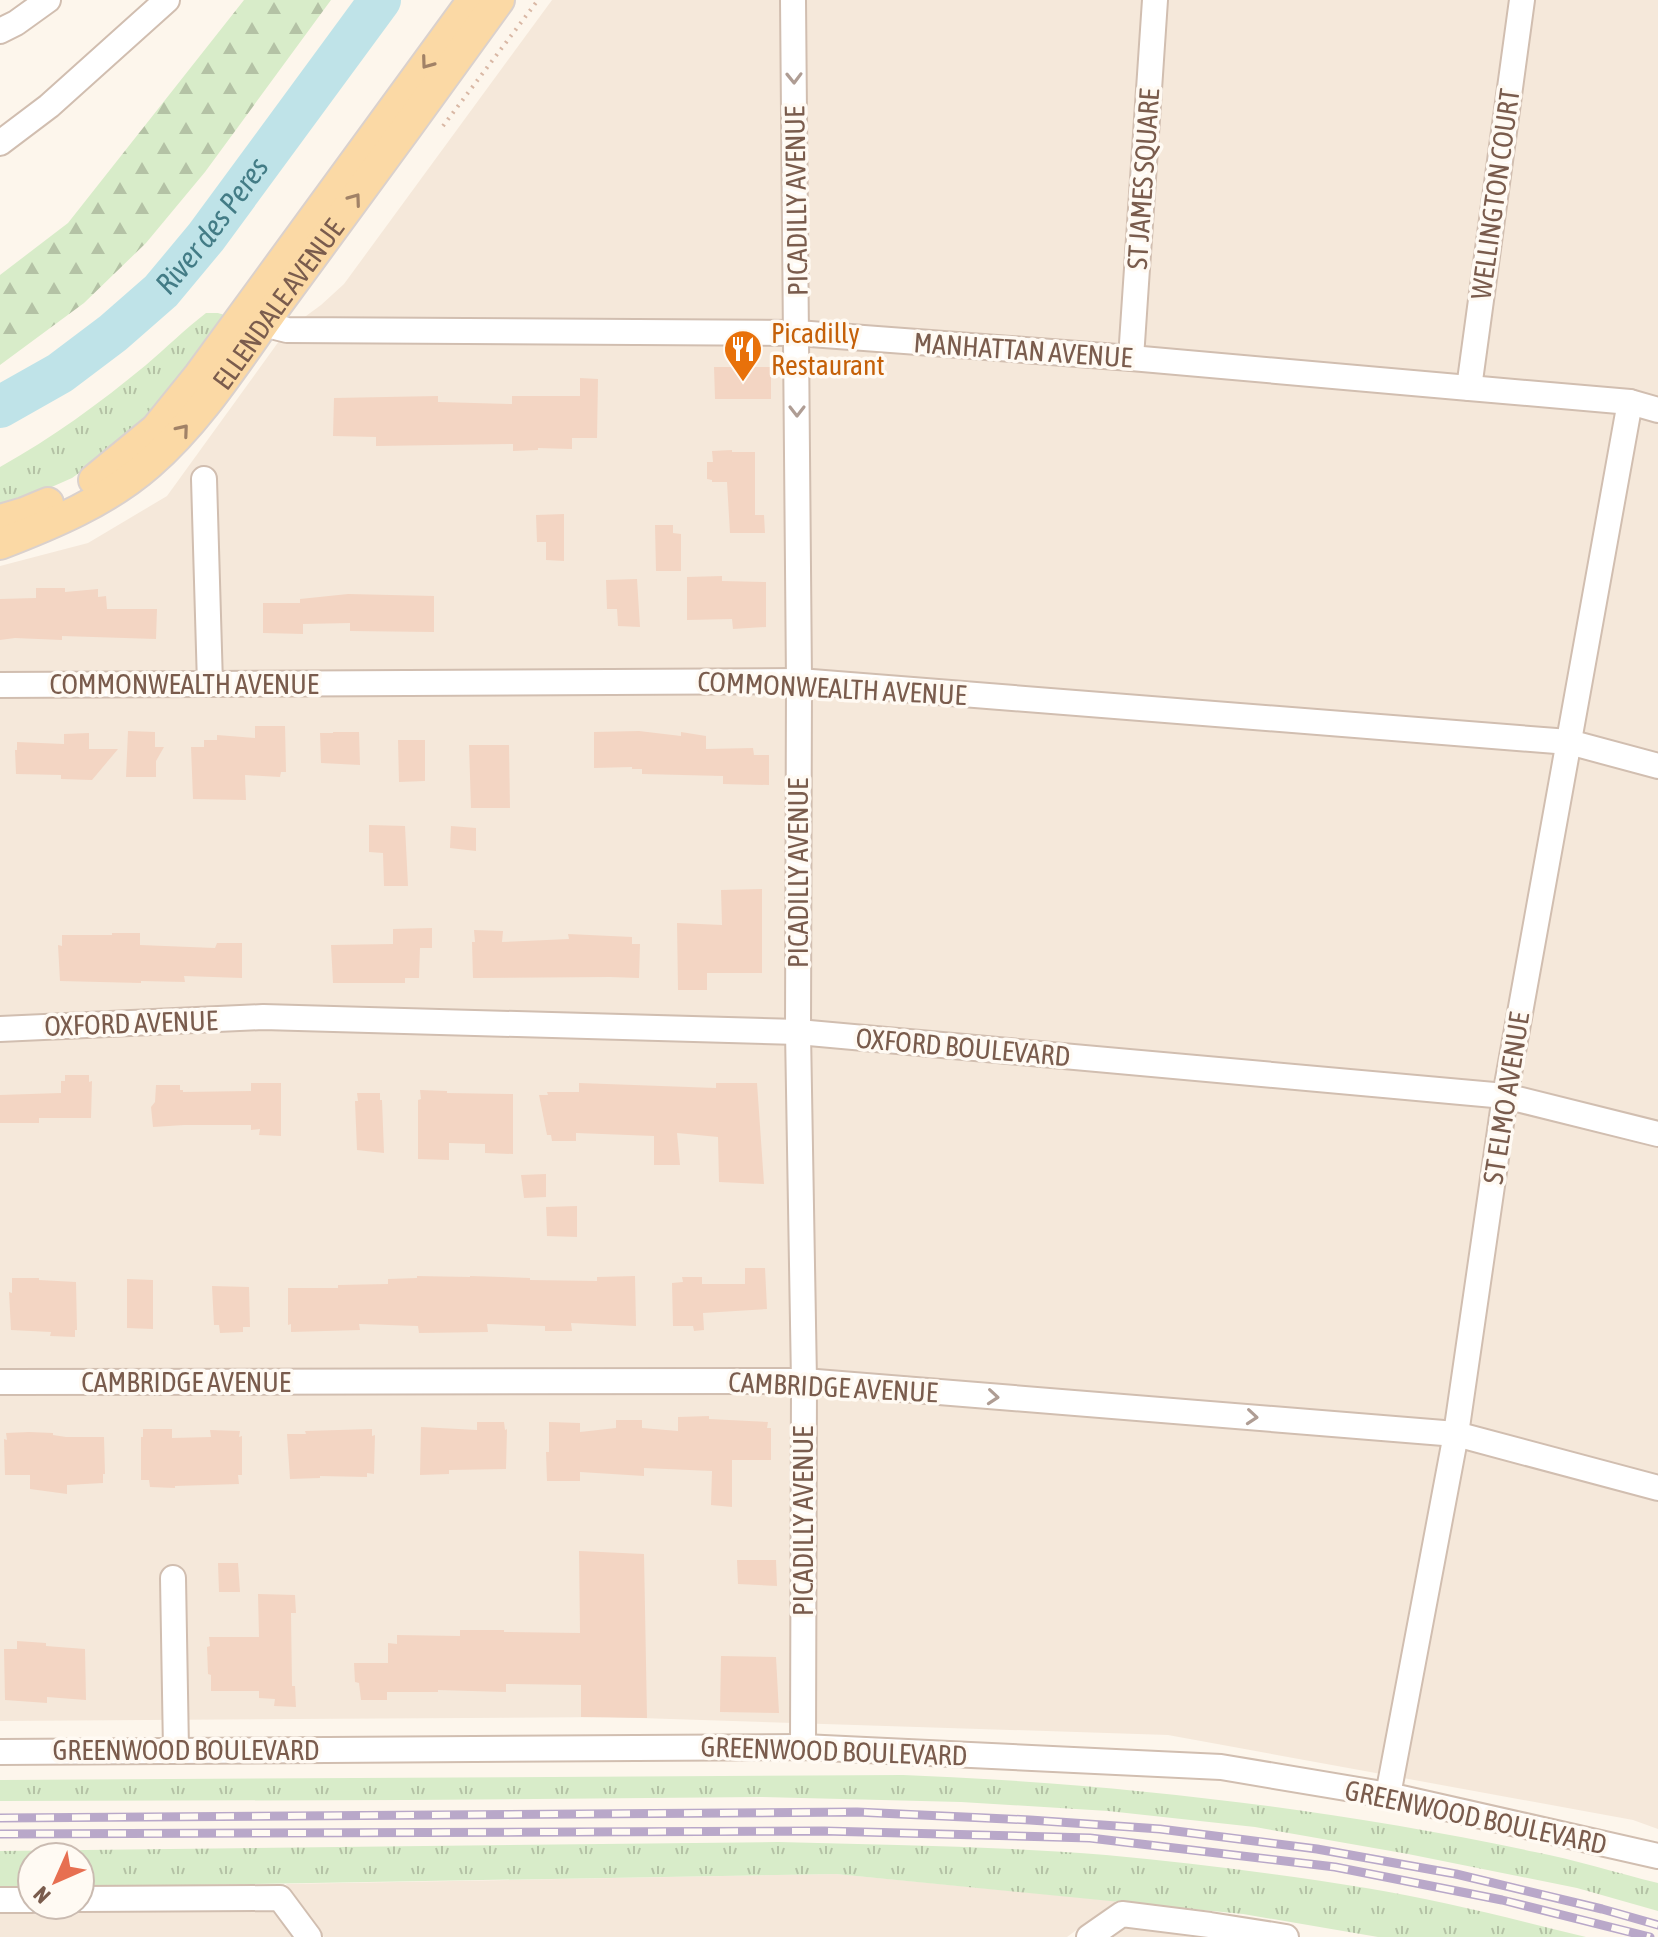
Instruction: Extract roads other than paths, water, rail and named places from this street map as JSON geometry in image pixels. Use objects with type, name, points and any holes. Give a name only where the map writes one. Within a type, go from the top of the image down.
[{"type":"main road","name":"ELLENDALE AVENUE","points":[[0,544],[59,521],[117,488],[147,466],[173,441],[203,406],[257,314],[473,0]]},
{"type":"main road","name":"ELLENDALE AVENUE","points":[[0,520],[24,513],[92,482],[156,429],[198,377],[257,314],[499,0]]},
{"type":"street","points":[[0,31],[48,0]]},
{"type":"street","points":[[0,143],[49,106],[167,0]]},
{"type":"street","name":"PICADILLY AVENUE","points":[[793,0],[799,681],[798,1032],[804,1381],[803,1747]]},
{"type":"street","name":"ST JAMES SQUARE","points":[[1131,358],[1155,0]]},
{"type":"street","name":"WELLINGTON COURT","points":[[1469,388],[1522,0]]},
{"type":"street","name":"MANHATTAN AVENUE","points":[[257,314],[275,327],[287,330],[797,333],[1131,358],[1630,402],[1658,410]]},
{"type":"street","name":"ST ELMO AVENUE","points":[[1388,1795],[1456,1434],[1505,1096],[1630,402]]},
{"type":"street","points":[[204,479],[210,684]]},
{"type":"street","name":"COMMONWEALTH AVENUE","points":[[0,685],[799,681],[1569,742],[1658,766]]},
{"type":"street","name":"OXFORD BOULEVARD","points":[[263,1017],[798,1032],[1505,1096],[1658,1134]]},
{"type":"street","name":"OXFORD AVENUE","points":[[0,1029],[263,1017]]},
{"type":"street","name":"CAMBRIDGE AVENUE","points":[[0,1382],[804,1381],[1456,1434],[1658,1488]]},
{"type":"street","points":[[173,1578],[176,1750]]},
{"type":"street","name":"GREENWOOD BOULEVARD","points":[[0,1752],[803,1747],[1221,1767],[1388,1795],[1658,1856]]},
{"type":"street","points":[[96,1899],[280,1898],[309,1937]]},
{"type":"street","points":[[1089,1937],[1122,1914],[1286,1937]]},
{"type":"waterway","name":"River des Peres","points":[[0,407],[60,373],[161,291],[206,237],[380,0]]},
{"type":"railway","points":[[0,1818],[857,1812],[1030,1820],[1160,1829],[1317,1849],[1456,1874],[1658,1925]]},
{"type":"railway","points":[[0,1834],[824,1831],[1090,1838],[1335,1867],[1502,1900],[1650,1937]]},
{"type":"place","name":"Picadilly Restaurant","points":[[743,383]]}]
